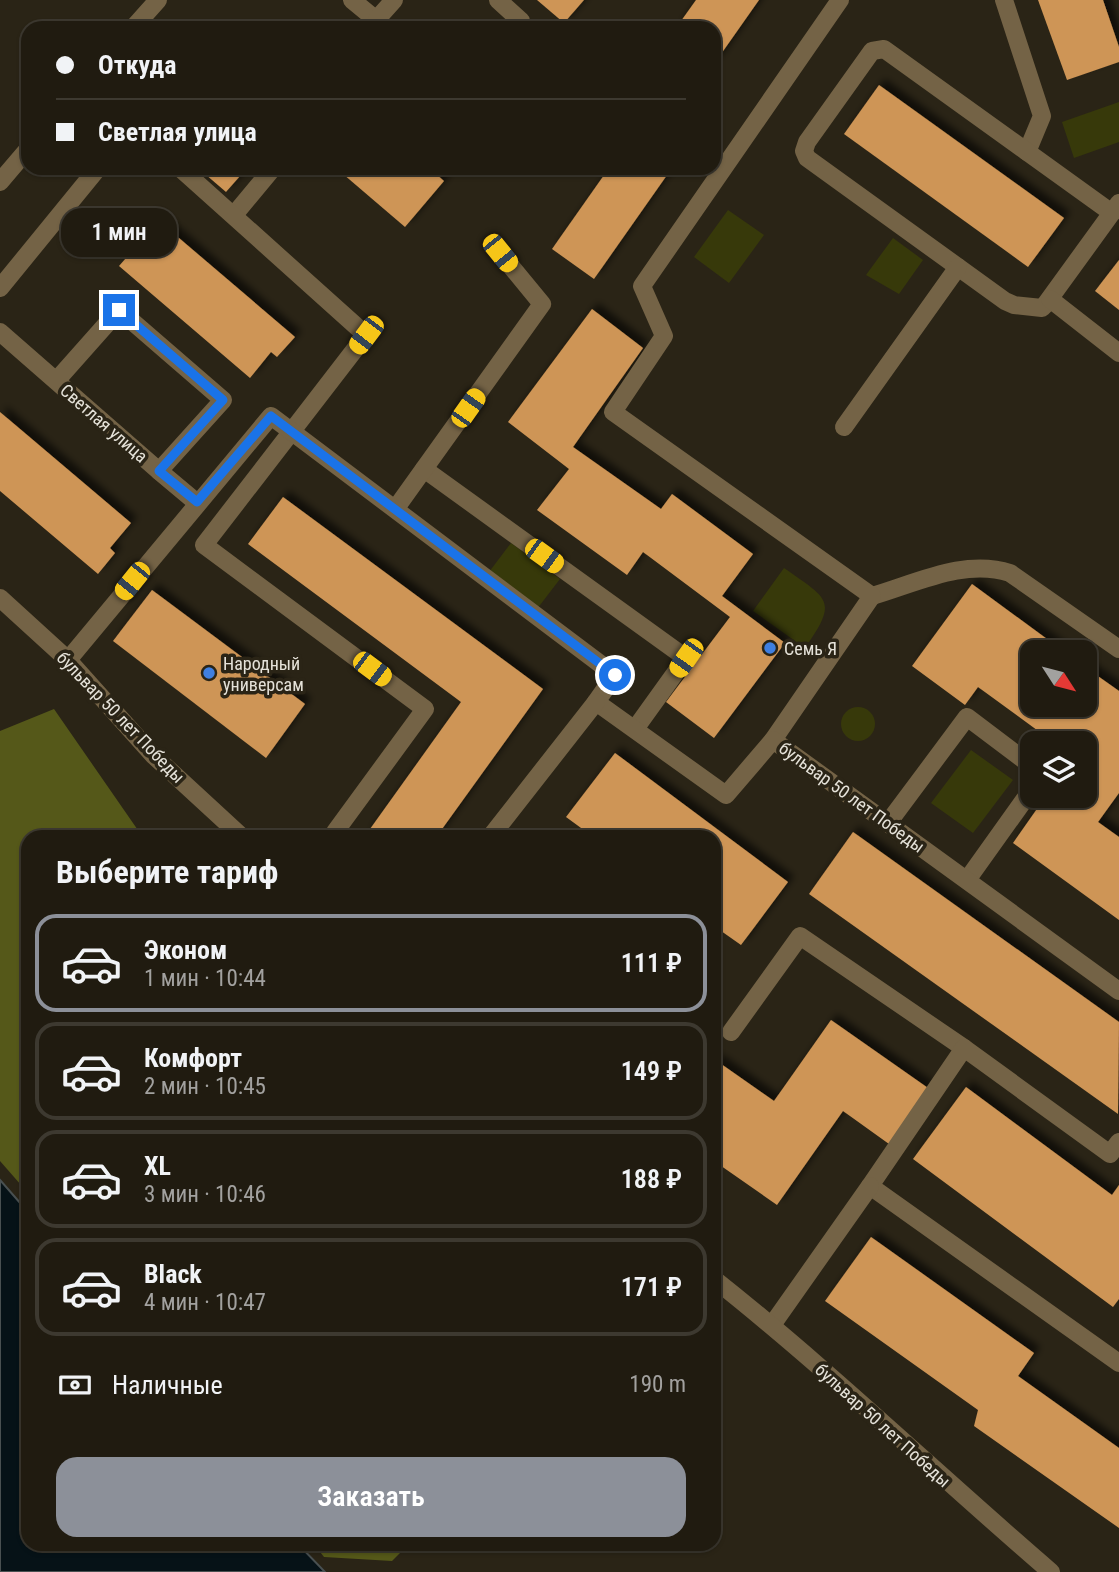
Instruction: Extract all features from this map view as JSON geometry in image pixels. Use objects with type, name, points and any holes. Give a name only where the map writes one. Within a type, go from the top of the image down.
[{"type":"street","points":[[140,21],[158,0]]},
{"type":"street","points":[[352,0],[378,21]]},
{"type":"street","points":[[384,21],[394,0]]},
{"type":"street","points":[[498,0],[521,21]]},
{"type":"street","points":[[721,172],[840,0]]},
{"type":"street","points":[[1004,0],[1042,116],[1027,152]]},
{"type":"street","points":[[878,48],[884,49],[1027,152],[1115,208],[1042,308],[1012,305],[807,158],[804,151],[807,142],[872,51],[878,48]]},
{"type":"street","points":[[0,182],[21,157]]},
{"type":"street","points":[[0,288],[92,175]]},
{"type":"street","points":[[188,175],[366,335],[204,545],[425,709],[336,830]]},
{"type":"street","points":[[234,215],[266,175]]},
{"type":"street","points":[[719,175],[642,286],[664,336],[613,412],[872,596]]},
{"type":"street","points":[[396,508],[541,304],[500,253]]},
{"type":"street","points":[[844,426],[958,267]]},
{"type":"street","points":[[1049,299],[1119,353]]},
{"type":"street","name":"Светлая улица","points":[[0,332],[56,381],[159,471],[223,400],[119,310],[56,381]]},
{"type":"street","points":[[68,660],[271,416],[615,675],[496,830]]},
{"type":"street","points":[[424,469],[686,658],[635,729]]},
{"type":"street","points":[[159,471],[197,502]]},
{"type":"street","points":[[773,740],[872,596],[961,569],[994,567],[1010,573],[1119,649]]},
{"type":"street","name":"бульвар 50 лет Победы","points":[[0,598],[68,660],[154,756],[235,830]]},
{"type":"street","name":"бульвар 50 лет Победы","points":[[596,702],[726,795],[773,740],[1119,991]]},
{"type":"street","points":[[888,823],[967,717],[1020,757]]},
{"type":"street","points":[[967,880],[1020,806]]},
{"type":"street","points":[[731,1032],[800,936],[964,1048],[1110,1154],[1119,1142]]},
{"type":"street","points":[[772,1325],[964,1048]]},
{"type":"street","points":[[870,1186],[1118,1359]]},
{"type":"street","name":"бульвар 50 лет Победы","points":[[721,1285],[772,1325],[937,1474],[1051,1572]]},
{"type":"shaded area","points":[[1119,102],[1119,142],[1074,158],[1062,122]]},
{"type":"shaded area","points":[[728,210],[764,235],[729,283],[694,257]]},
{"type":"shaded area","points":[[893,238],[923,260],[899,294],[866,275]]},
{"type":"shaded area","points":[[511,543],[560,579],[537,609],[489,572]]},
{"type":"shaded area","points":[[784,568],[811,587],[824,602],[822,620],[805,648],[753,611]]},
{"type":"shaded area","points":[[858,707],[870,712],[875,724],[870,736],[858,741],[846,736],[841,724],[846,712]]},
{"type":"shaded area","points":[[54,709],[138,830],[21,830],[21,1185],[0,1161],[0,731]]},
{"type":"shaded area","points":[[971,750],[1013,780],[973,833],[931,803]]},
{"type":"shaded area","points":[[0,1180],[21,1204],[21,1551],[305,1551],[325,1572],[0,1572]]},
{"type":"shaded area","points":[[319,1551],[402,1551],[392,1561],[324,1557]]},
{"type":"building","points":[[537,0],[584,0],[566,21],[562,21]]},
{"type":"building","points":[[696,0],[759,0],[721,54],[721,21],[681,21]]},
{"type":"building","points":[[1038,0],[1103,0],[1119,47],[1119,62],[1067,80]]},
{"type":"building","points":[[879,85],[1064,218],[1028,267],[844,134]]},
{"type":"building","points":[[206,175],[241,175],[226,192]]},
{"type":"building","points":[[344,175],[437,175],[444,181],[405,227]]},
{"type":"building","points":[[604,175],[667,175],[594,279],[552,249]]},
{"type":"building","points":[[152,215],[295,337],[277,357],[271,352],[250,378],[119,266],[141,241],[135,235]]},
{"type":"building","points":[[1119,260],[1119,310],[1095,291]]},
{"type":"building","points":[[592,309],[643,348],[573,447],[661,509],[672,494],[753,554],[722,596],[785,643],[714,738],[666,702],[730,617],[643,552],[627,575],[537,510],[569,469],[508,422]]},
{"type":"building","points":[[0,412],[131,523],[110,548],[115,553],[98,574],[0,491]]},
{"type":"building","points":[[283,497],[543,689],[441,830],[369,830],[461,702],[248,544]]},
{"type":"building","points":[[972,584],[1048,640],[1020,640],[1020,718],[978,687],[965,705],[912,666]]},
{"type":"building","name":"Народный универсам","points":[[152,590],[305,704],[266,758],[113,641]]},
{"type":"building","points":[[1097,675],[1119,691],[1119,793],[1098,822],[1119,837],[1119,920],[1013,843],[1038,808],[1097,808],[1097,731],[1038,731],[1020,718],[1097,718]]},
{"type":"building","points":[[615,753],[718,830],[584,830],[566,817]]},
{"type":"building","points":[[721,832],[788,882],[741,945],[721,931]]},
{"type":"building","points":[[853,832],[1119,1022],[1118,1114],[809,894]]},
{"type":"building","points":[[831,1020],[928,1088],[889,1144],[843,1111],[777,1205],[721,1166],[721,1064],[774,1101]]},
{"type":"building","points":[[966,1087],[1112,1195],[1119,1185],[1119,1299],[1113,1307],[913,1159]]},
{"type":"building","points":[[871,1237],[1034,1353],[1018,1376],[1119,1448],[1119,1528],[974,1426],[978,1410],[825,1301]]},
{"type":"place","name":"Семь Я","points":[[770,648]]},
{"type":"place","name":"Народный универсам","points":[[209,673]]},
{"type":"route","points":[[119,310],[223,400],[159,471],[197,502],[271,416],[615,675]]}]
